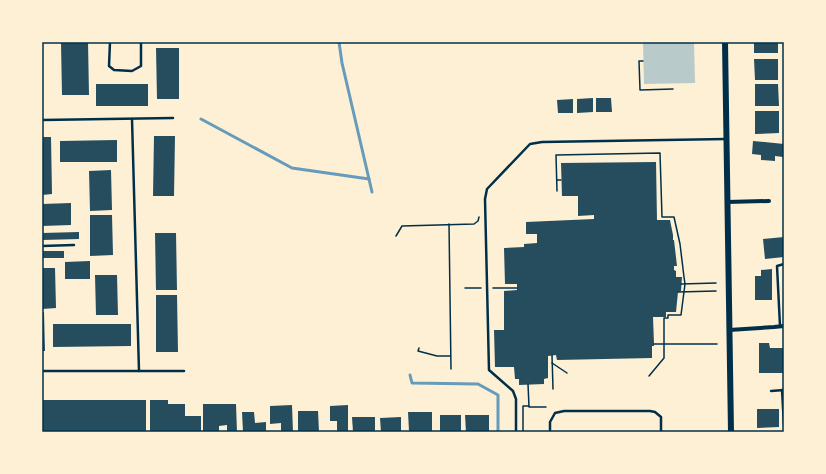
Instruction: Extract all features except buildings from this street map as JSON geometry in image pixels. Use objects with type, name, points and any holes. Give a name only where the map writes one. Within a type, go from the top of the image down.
[{"type":"street","points":[[725,42],[731,432]]},
{"type":"street","points":[[727,202],[769,201]]},
{"type":"street","points":[[729,330],[782,326]]},
{"type":"lane","points":[[110,42],[109,66],[114,70],[132,71],[141,66],[141,42]]},
{"type":"lane","points":[[42,120],[173,118]]},
{"type":"lane","points":[[132,119],[139,371]]},
{"type":"lane","points":[[516,432],[516,399],[512,391],[489,370],[486,189],[530,144],[542,142],[726,139]]},
{"type":"lane","points":[[42,246],[74,245]]},
{"type":"lane","points":[[782,326],[777,266],[784,264]]},
{"type":"lane","points":[[42,371],[184,371]]},
{"type":"lane","points":[[771,391],[783,390],[784,425]]},
{"type":"lane","points":[[550,432],[550,422],[555,413],[564,411],[632,411],[655,412],[661,417],[661,432]]},
{"type":"path","points":[[643,61],[639,61],[640,90],[673,89]]},
{"type":"path","points":[[557,191],[556,155],[660,153],[662,217],[674,217],[680,244],[685,284],[681,315],[668,315],[668,318],[664,318],[664,358],[650,376]]},
{"type":"path","points":[[396,236],[402,226],[474,224],[478,222],[478,217]]},
{"type":"path","points":[[449,224],[451,369]]},
{"type":"path","points":[[681,284],[716,283]]},
{"type":"path","points":[[465,288],[481,288]]},
{"type":"path","points":[[492,288],[517,288]]},
{"type":"path","points":[[678,292],[716,291]]},
{"type":"path","points":[[654,344],[717,344]]},
{"type":"path","points":[[419,348],[418,351],[437,356],[450,356]]},
{"type":"path","points":[[552,355],[553,390]]},
{"type":"path","points":[[552,363],[567,373]]},
{"type":"path","points":[[528,384],[529,406]]},
{"type":"path","points":[[523,432],[523,406],[546,407]]},
{"type":"shaded area","points":[[643,42],[694,42],[695,83],[644,84]]},
{"type":"waterway","points":[[339,42],[342,63],[372,192]]},
{"type":"waterway","points":[[201,119],[292,168],[369,179]]},
{"type":"waterway","points":[[410,375],[412,383],[478,384],[498,395],[498,432]]}]
